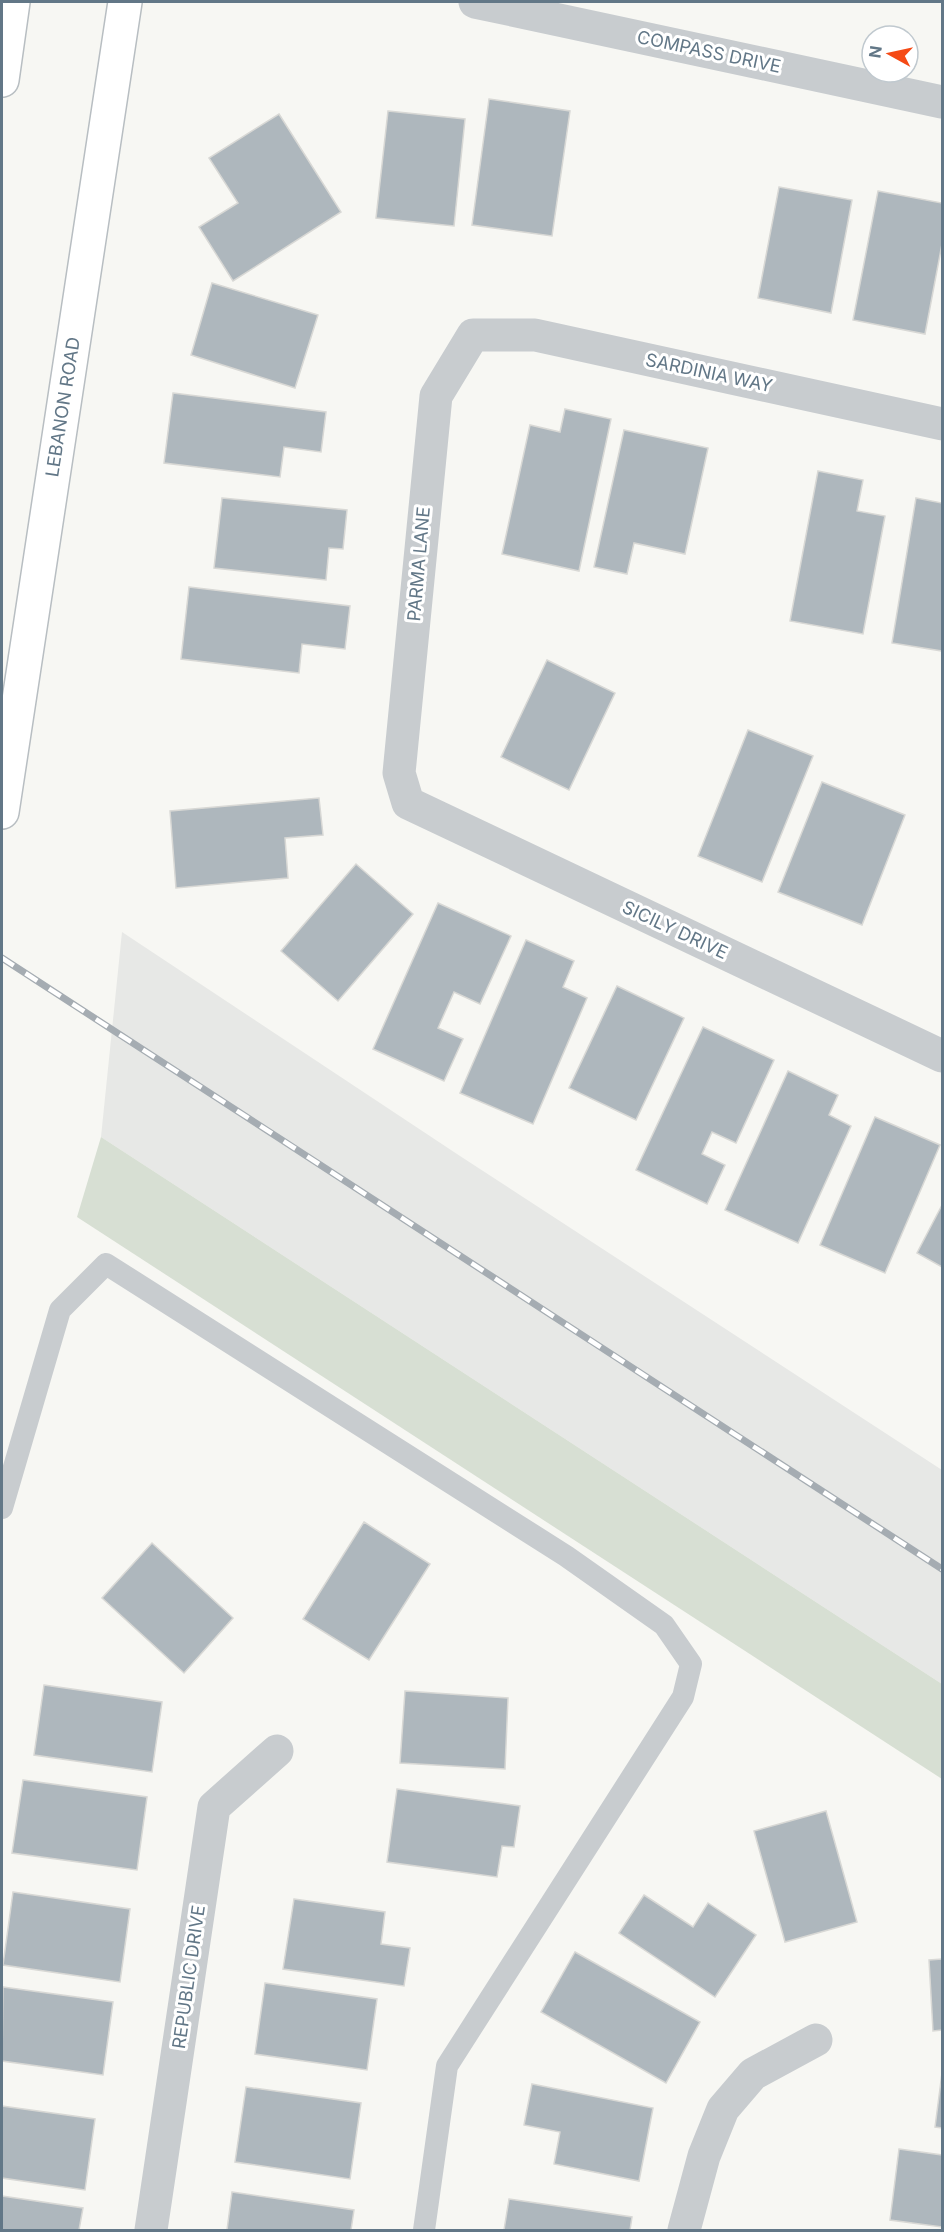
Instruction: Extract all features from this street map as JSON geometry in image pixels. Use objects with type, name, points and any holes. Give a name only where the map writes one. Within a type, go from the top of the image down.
[{"type":"main road","points":[[2,80],[13,2]]},
{"type":"main road","name":"LEBANON ROAD","points":[[2,813],[125,2]]},
{"type":"street","name":"COMPASS DRIVE","points":[[475,2],[942,102]]},
{"type":"street","name":"SARDINIA WAY","points":[[473,335],[535,334],[942,424]]},
{"type":"street","name":"PARMA LANE","points":[[408,803],[399,773],[435,396],[473,335]]},
{"type":"street","name":"SICILY DRIVE","points":[[408,803],[942,1056]]},
{"type":"street","name":"REPUBLIC DRIVE","points":[[151,2230],[214,1807],[277,1751]]},
{"type":"street","points":[[684,2230],[704,2156],[723,2109],[753,2074],[816,2040]]},
{"type":"lane","points":[[2,1508],[60,1310],[105,1264],[566,1556],[664,1625],[691,1664],[683,1696],[447,2066],[424,2230]]},
{"type":"shaded area","points":[[122,932],[460,1156],[942,1470],[942,1684],[101,1137]]},
{"type":"shaded area","points":[[101,1137],[942,1684],[942,1779],[77,1217]]},
{"type":"building","points":[[489,99],[570,111],[552,236],[472,225]]},
{"type":"building","points":[[388,111],[465,119],[454,226],[376,218]]},
{"type":"building","points":[[279,114],[341,212],[233,281],[199,227],[238,203],[209,158]]},
{"type":"building","points":[[779,187],[852,200],[831,313],[758,298]]},
{"type":"building","points":[[878,191],[942,203],[942,244],[925,334],[853,320]]},
{"type":"building","points":[[212,283],[318,315],[295,388],[191,355]]},
{"type":"building","points":[[173,393],[326,412],[321,452],[284,447],[280,477],[164,463]]},
{"type":"building","points":[[565,409],[611,419],[579,571],[502,554],[530,425],[560,432]]},
{"type":"building","points":[[624,430],[708,448],[685,554],[634,543],[627,574],[594,567]]},
{"type":"building","points":[[818,471],[863,480],[857,511],[885,516],[863,634],[790,621]]},
{"type":"building","points":[[222,498],[347,510],[343,549],[329,548],[326,580],[214,568]]},
{"type":"building","points":[[916,498],[942,503],[942,651],[892,643]]},
{"type":"building","points":[[189,587],[350,606],[345,649],[302,644],[299,673],[181,659]]},
{"type":"building","points":[[547,660],[615,693],[569,790],[501,757]]},
{"type":"building","points":[[748,730],[813,756],[762,882],[698,856]]},
{"type":"building","points":[[822,782],[905,815],[862,925],[778,892]]},
{"type":"building","points":[[319,798],[323,835],[285,838],[288,878],[176,888],[170,811]]},
{"type":"building","points":[[356,864],[413,914],[338,1001],[281,951]]},
{"type":"building","points":[[438,903],[511,936],[480,1004],[454,992],[438,1028],[463,1039],[444,1081],[373,1049]]},
{"type":"building","points":[[526,940],[574,961],[563,987],[587,998],[533,1124],[460,1093]]},
{"type":"building","points":[[617,986],[684,1018],[636,1120],[569,1088]]},
{"type":"building","points":[[703,1027],[774,1060],[736,1143],[712,1132],[702,1154],[725,1165],[707,1204],[636,1170]]},
{"type":"building","points":[[788,1071],[838,1095],[829,1115],[851,1126],[798,1243],[725,1210]]},
{"type":"building","points":[[875,1117],[940,1145],[885,1273],[820,1245]]},
{"type":"building","points":[[942,1205],[942,1267],[917,1253]]},
{"type":"building","points":[[364,1522],[430,1564],[369,1660],[303,1619]]},
{"type":"building","points":[[152,1543],[233,1618],[184,1673],[102,1598]]},
{"type":"building","points":[[44,1685],[162,1702],[152,1772],[34,1755]]},
{"type":"building","points":[[405,1691],[508,1698],[505,1769],[400,1763]]},
{"type":"building","points":[[23,1780],[147,1797],[137,1870],[12,1853]]},
{"type":"building","points":[[397,1789],[520,1806],[514,1847],[502,1846],[497,1877],[387,1862]]},
{"type":"building","points":[[826,1811],[857,1922],[785,1942],[754,1831]]},
{"type":"building","points":[[13,1892],[130,1909],[120,1982],[3,1965]]},
{"type":"building","points":[[644,1895],[693,1927],[708,1903],[756,1935],[715,1997],[619,1933]]},
{"type":"building","points":[[294,1899],[385,1912],[381,1944],[410,1948],[404,1986],[283,1969]]},
{"type":"building","points":[[575,1952],[700,2022],[666,2083],[541,2012]]},
{"type":"building","points":[[942,1959],[942,2030],[933,2031],[929,1960]]},
{"type":"building","points":[[265,1983],[377,1999],[367,2070],[255,2054]]},
{"type":"building","points":[[3,1987],[113,2002],[103,2075],[2,2061]]},
{"type":"building","points":[[942,2073],[942,2128],[935,2127]]},
{"type":"building","points":[[532,2084],[653,2108],[639,2181],[554,2164],[560,2132],[524,2125]]},
{"type":"building","points":[[246,2087],[361,2103],[350,2179],[235,2162]]},
{"type":"building","points":[[2,2106],[95,2119],[85,2190],[2,2178]]},
{"type":"building","points":[[899,2149],[942,2155],[942,2227],[890,2220]]},
{"type":"building","points":[[232,2192],[354,2210],[351,2230],[227,2230]]},
{"type":"building","points":[[2,2196],[83,2208],[79,2230],[2,2230]]},
{"type":"building","points":[[509,2199],[632,2217],[630,2230],[504,2230]]},
{"type":"railway","points":[[2,958],[942,1569]]}]
